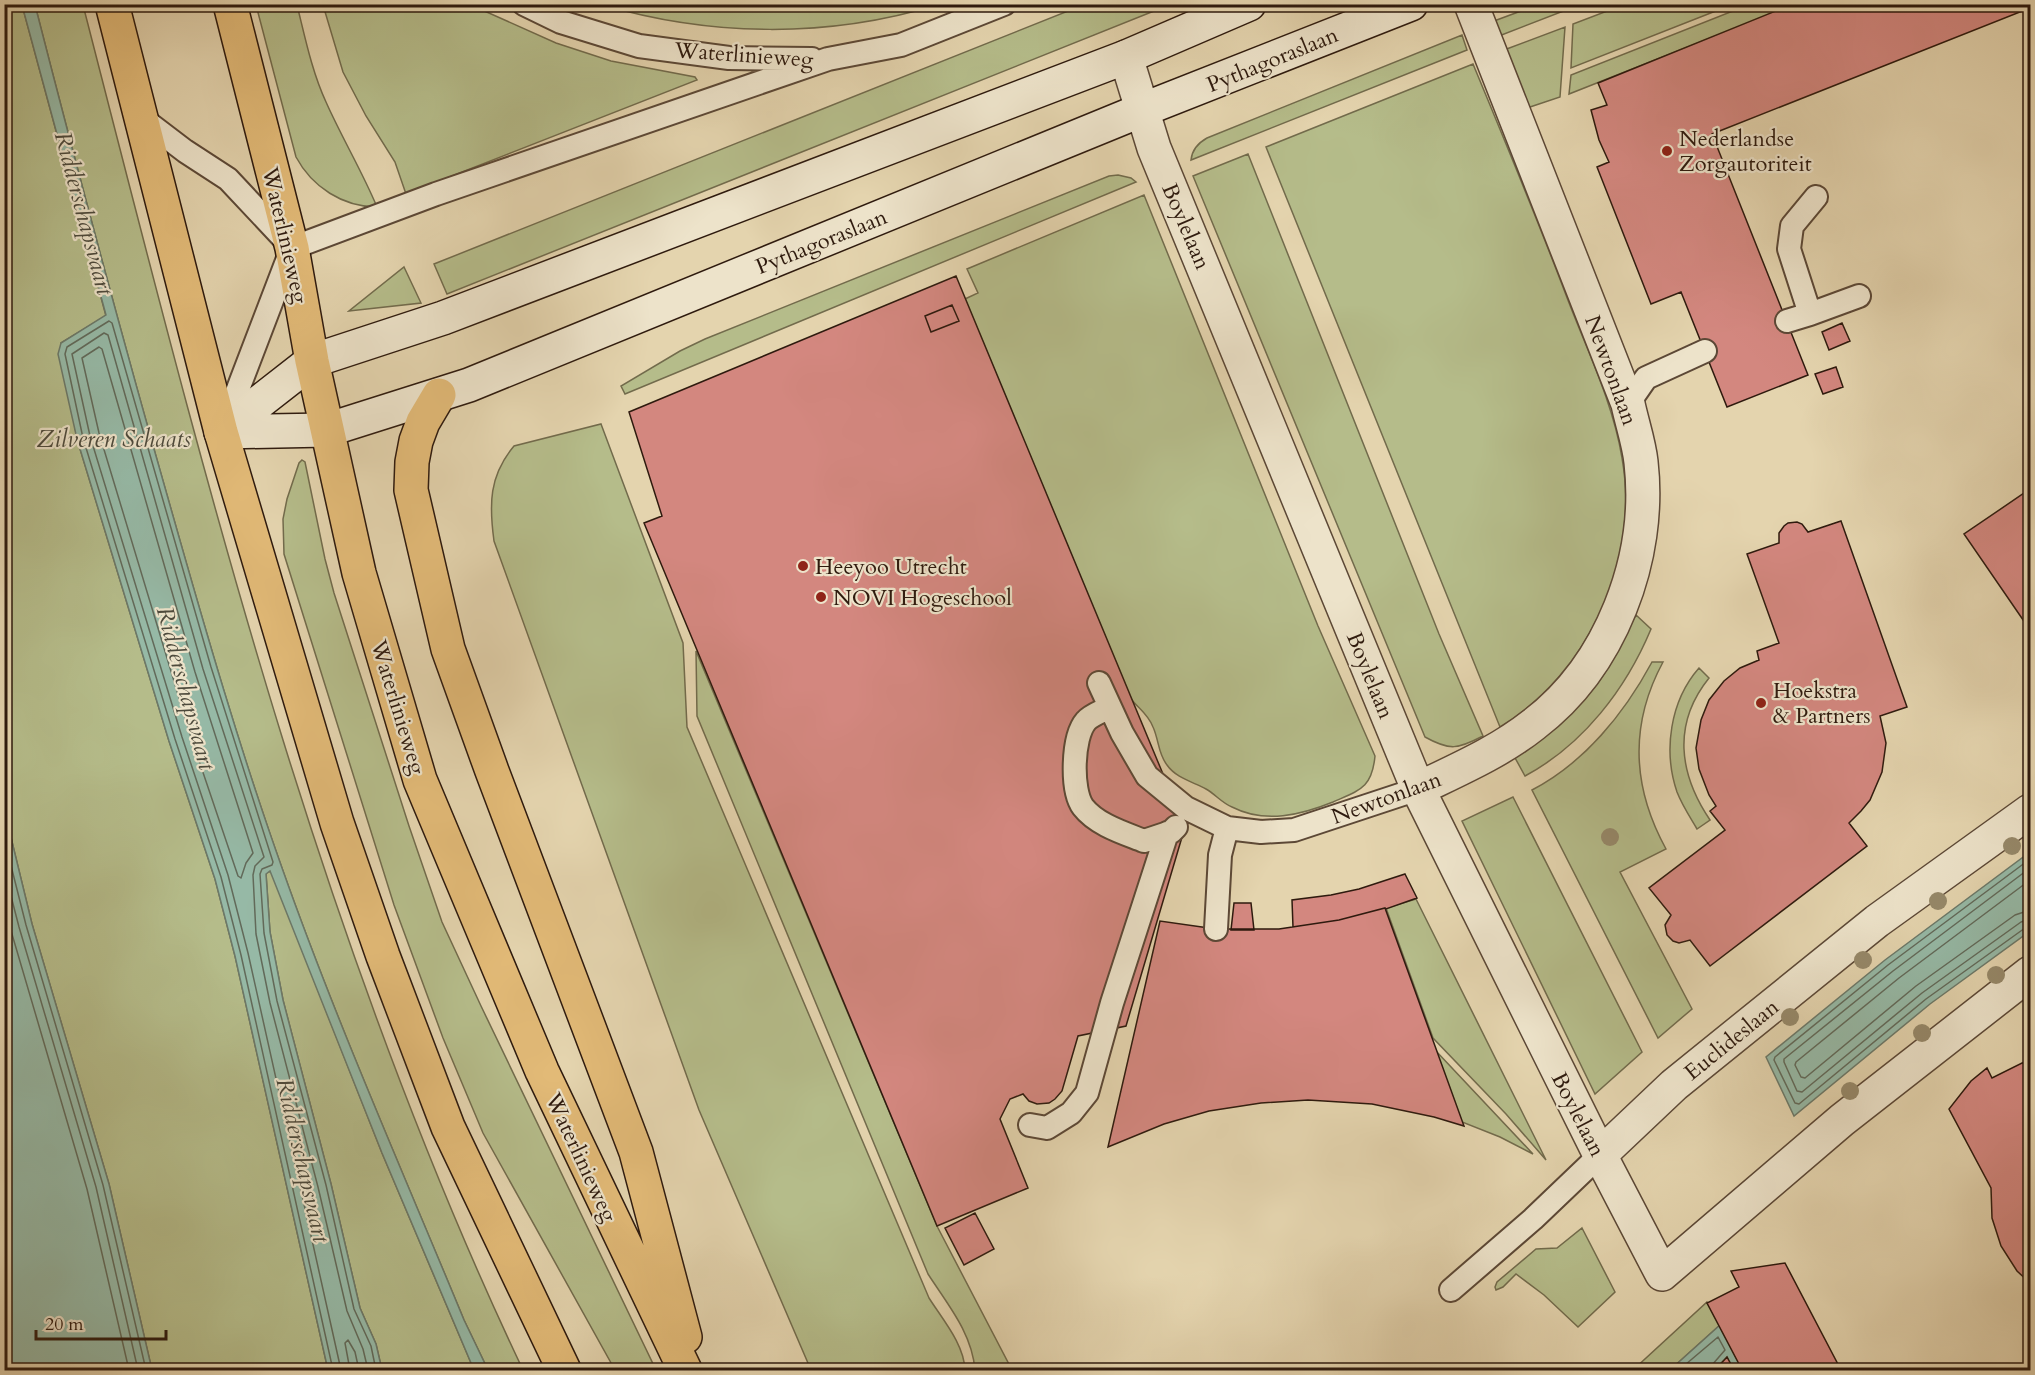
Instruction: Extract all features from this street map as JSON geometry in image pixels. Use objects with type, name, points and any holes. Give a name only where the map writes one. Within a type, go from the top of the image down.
[{"type":"main road","points":[[112,4],[221,432],[337,823],[383,956],[448,1127],[564,1371]]},
{"type":"main road","name":"Waterlinieweg","points":[[230,4],[292,248],[312,361],[359,573],[420,780],[542,1071],[685,1371]]},
{"type":"main road","points":[[439,395],[423,422],[416,441],[412,462],[411,490],[448,649],[636,1152],[694,1371]]},
{"type":"street","points":[[221,432],[312,361],[443,318],[1126,57],[1249,4]]},
{"type":"street","name":"Pythagoraslaan","points":[[221,432],[327,430],[470,385],[1411,4]]},
{"type":"street","name":"Newtonlaan","points":[[1418,789],[1498,749],[1533,725],[1563,700],[1589,668],[1613,622],[1630,579],[1642,524],[1641,462],[1628,404],[1471,4]]},
{"type":"street","name":"Boylelaan","points":[[1126,57],[1154,148],[1418,789],[1600,1155],[1662,1274],[1842,1120],[2031,973]]},
{"type":"street","name":"Euclideslaan","points":[[1600,1155],[1674,1085],[1878,921],[2031,811]]},
{"type":"lane","name":"Waterlinieweg","points":[[524,4],[561,22],[639,45],[729,58],[828,59]]},
{"type":"lane","points":[[221,432],[292,248],[436,194],[828,59],[901,45],[1004,4]]},
{"type":"lane","points":[[142,119],[228,179],[292,248]]},
{"type":"lane","points":[[1810,314],[1789,249],[1792,226],[1816,197]]},
{"type":"lane","points":[[1787,321],[1859,296]]},
{"type":"lane","points":[[1628,404],[1646,378],[1705,351]]},
{"type":"lane","name":"Newtonlaan","points":[[1099,683],[1122,733],[1147,776],[1193,811],[1227,828],[1261,832],[1294,830],[1418,789]]},
{"type":"lane","points":[[1110,707],[1086,722],[1075,749],[1074,779],[1082,806],[1108,827],[1144,841],[1167,833],[1193,811]]},
{"type":"lane","points":[[1215,929],[1220,855],[1227,828]]},
{"type":"lane","points":[[1030,1125],[1047,1128],[1071,1113],[1087,1093],[1112,1003],[1167,833]]},
{"type":"lane","name":"Euclideslaan","points":[[1451,1290],[1533,1220],[1600,1155]]},
{"type":"shaded area","points":[[4,5],[22,5],[106,316],[61,343],[77,439],[169,741],[215,879],[235,956],[328,1370],[152,1370],[109,1184],[32,924],[5,813]]},
{"type":"shaded area","points":[[35,5],[83,5],[220,526],[270,699],[325,870],[384,1039],[450,1206],[523,1370],[488,1370],[464,1320],[370,1095],[324,982],[282,868],[237,734],[184,554],[101,257]]},
{"type":"shaded area","points":[[256,5],[297,5],[321,91],[377,207],[352,203],[330,193],[311,177],[296,157]]},
{"type":"shaded area","points":[[323,5],[471,5],[556,43],[611,61],[695,77],[697,80],[406,194],[395,162],[366,116],[343,72]]},
{"type":"shaded area","points":[[603,5],[937,5],[896,16],[855,23],[813,28],[770,29],[728,28],[686,23],[644,16]]},
{"type":"shaded area","points":[[1083,5],[1169,5],[447,294],[434,264]]},
{"type":"shaded area","points":[[1537,5],[1579,5],[1499,36],[1494,21]]},
{"type":"shaded area","points":[[1623,5],[1731,5],[1571,68],[1573,24]]},
{"type":"shaded area","points":[[1748,5],[1794,5],[1569,94],[1571,75]]},
{"type":"shaded area","points":[[1565,27],[1560,97],[1527,108],[1504,50]]},
{"type":"shaded area","points":[[1462,35],[1467,50],[1191,160],[1196,147],[1207,138]]},
{"type":"shaded area","points":[[1473,64],[1606,396],[1618,437],[1626,497],[1623,535],[1615,574],[1601,610],[1582,645],[1559,677],[1532,704],[1500,727],[1266,147]]},
{"type":"shaded area","points":[[1248,154],[1439,634],[1483,736],[1467,744],[1454,747],[1441,745],[1425,737],[1193,176]]},
{"type":"shaded area","points":[[1118,175],[1131,178],[1136,182],[625,394],[621,386],[705,339],[1109,176]]},
{"type":"shaded area","points":[[1144,195],[1318,626],[1375,756],[1368,781],[1357,791],[1308,811],[1283,816],[1245,812],[1228,805],[1206,789],[1180,776],[1164,761],[1151,722],[1131,699],[965,299],[978,293],[967,269]]},
{"type":"shaded area","points":[[404,267],[421,303],[349,311]]},
{"type":"shaded area","points":[[601,424],[683,643],[687,727],[929,1298],[957,1342],[965,1370],[811,1370],[699,1110],[494,541],[492,503],[495,479],[514,446]]},
{"type":"shaded area","points":[[302,460],[305,462],[334,593],[442,922],[656,1370],[615,1370],[483,1133],[443,1038],[394,905],[284,554],[283,519],[287,499]]},
{"type":"shaded area","points":[[1636,615],[1651,629],[1629,673],[1615,694],[1584,732],[1546,763],[1525,776],[1514,756],[1561,722],[1582,702],[1610,664]]},
{"type":"shaded area","points":[[696,651],[938,1228],[1012,1370],[975,1370],[964,1332],[928,1274],[697,716]]},
{"type":"shaded area","points":[[1652,662],[1663,662],[1644,709],[1639,756],[1646,802],[1666,849],[1620,872],[1692,1009],[1658,1038],[1532,790],[1569,766],[1601,735],[1629,700]]},
{"type":"shaded area","points":[[1699,668],[1709,678],[1697,695],[1689,713],[1684,749],[1686,767],[1692,785],[1710,820],[1697,829],[1677,792],[1670,760],[1670,743],[1681,696]]},
{"type":"shaded area","points":[[1513,797],[1642,1052],[1595,1094],[1462,821]]},
{"type":"shaded area","points":[[271,871],[382,1153],[474,1370],[382,1370],[376,1344],[360,1308],[331,1184],[283,1000],[270,932],[266,873]]},
{"type":"shaded area","points":[[1416,899],[1546,1160],[1506,1114],[1433,1038],[1386,908]]},
{"type":"shaded area","points":[[1436,1051],[1533,1154],[1500,1137],[1462,1122]]},
{"type":"shaded area","points":[[1582,1228],[1615,1292],[1578,1327],[1544,1295],[1516,1274],[1503,1287],[1496,1290],[1497,1282],[1536,1249],[1557,1248]]},
{"type":"shaded area","points":[[1707,1302],[1720,1325],[1670,1370],[1633,1370]]},
{"type":"water","name":"Zilveren Schaats","points":[[22,5],[35,5],[153,446],[224,689],[267,824],[347,1039],[464,1320],[488,1370],[474,1370],[382,1153],[270,871],[266,874],[270,932],[283,1000],[331,1184],[360,1308],[376,1344],[382,1370],[328,1370],[235,956],[215,879],[169,741],[77,439],[58,354],[61,343],[106,315]]},
{"type":"water","points":[[5,813],[32,924],[109,1184],[152,1370],[5,1370]]},
{"type":"water","points":[[2030,852],[2030,931],[1930,1004],[1794,1116],[1766,1057],[1885,960]]},
{"type":"water","points":[[1720,1325],[1740,1365],[1734,1370],[1727,1357],[1714,1370],[1670,1370]]},
{"type":"building","points":[[1793,4],[2030,4],[2030,8],[1712,134],[1808,375],[1727,407],[1681,292],[1651,304],[1597,167],[1609,162],[1599,140],[1591,110],[1607,105],[1598,83]]},
{"type":"building","points":[[956,276],[1185,827],[1126,1026],[1078,1036],[1062,1091],[1055,1099],[1049,1103],[1037,1104],[1029,1101],[1023,1094],[1010,1099],[1000,1119],[1028,1188],[937,1226],[644,523],[662,516],[629,412]]},
{"type":"building","points":[[952,305],[959,321],[931,332],[925,316]]},
{"type":"building","points":[[1842,323],[1850,341],[1829,350],[1822,332]]},
{"type":"building","points":[[1836,367],[1843,387],[1823,394],[1815,374]]},
{"type":"building","points":[[2030,489],[2030,630],[1964,534]]},
{"type":"building","points":[[1841,521],[1907,707],[1880,716],[1886,743],[1882,772],[1870,800],[1849,823],[1867,846],[1710,966],[1690,940],[1679,943],[1667,935],[1665,925],[1671,915],[1649,888],[1725,830],[1710,811],[1716,806],[1699,769],[1696,748],[1701,720],[1709,700],[1724,681],[1740,668],[1759,660],[1757,651],[1779,643],[1747,554],[1779,543],[1779,533],[1788,523],[1802,524],[1808,532]]},
{"type":"building","points":[[1405,874],[1417,898],[1386,909],[1339,920],[1293,927],[1292,900],[1359,889]]},
{"type":"building","points":[[1234,903],[1251,903],[1254,930],[1231,930]]},
{"type":"building","points":[[1385,908],[1464,1126],[1372,1104],[1308,1100],[1261,1103],[1209,1111],[1164,1124],[1108,1147],[1160,921],[1216,929],[1279,929],[1339,920]]},
{"type":"building","points":[[2024,1062],[2030,1075],[2030,1283],[2017,1271],[2001,1246],[1992,1218],[1991,1188],[1949,1109],[1971,1081],[1987,1068],[1992,1078]]},
{"type":"building","points":[[975,1213],[994,1249],[964,1265],[945,1228]]},
{"type":"building","points":[[1785,1263],[1841,1370],[1734,1370],[1740,1366],[1707,1303],[1739,1287],[1731,1271]]},
{"type":"building","points":[[1727,1357],[1734,1370],[1715,1370]]},
{"type":"place","name":"Nederlandse Zorgautoriteit","points":[[1667,151]]},
{"type":"place","name":"Heeyoo Utrecht","points":[[803,566]]},
{"type":"place","name":"NOVI Hogeschool","points":[[821,597]]},
{"type":"place","name":"Hoekstra & Partners","points":[[1761,703]]},
{"type":"water label","name":"Ridderschapsvaart","points":[[84,213]]},
{"type":"water label","name":"Ridderschapsvaart","points":[[186,688]]},
{"type":"water label","name":"Ridderschapsvaart","points":[[303,1160]]}]
